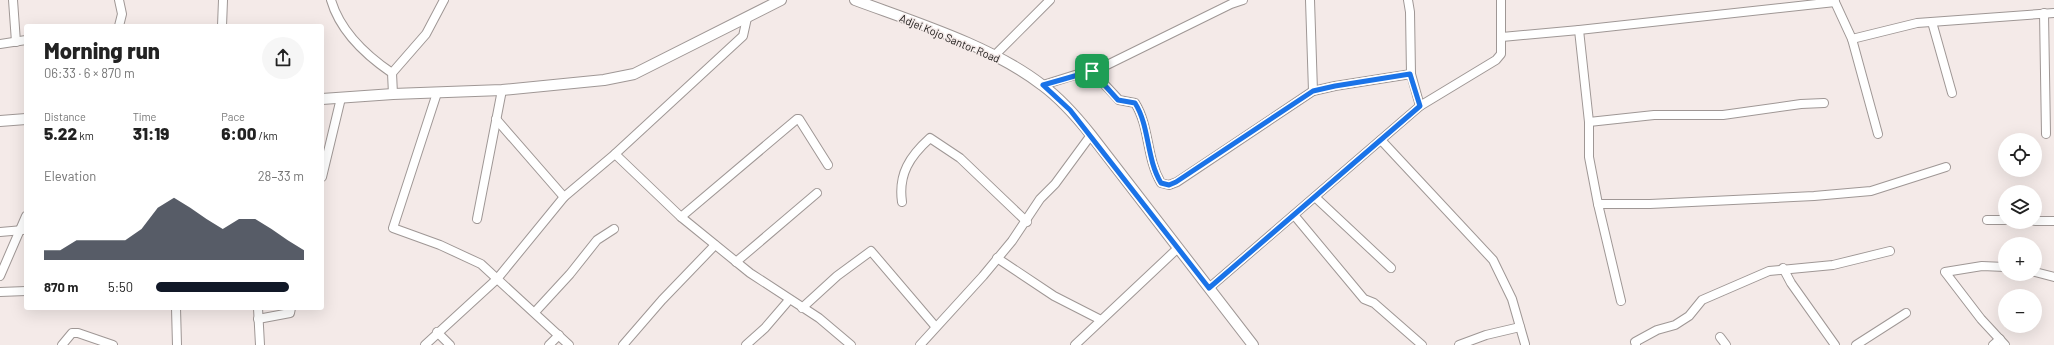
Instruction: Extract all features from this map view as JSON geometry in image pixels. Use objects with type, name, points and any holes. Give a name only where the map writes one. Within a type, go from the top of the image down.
[{"type":"street","points":[[13,0],[16,42]]},
{"type":"street","points":[[119,0],[122,14],[120,24]]},
{"type":"street","points":[[222,24],[223,0]]},
{"type":"street","points":[[331,0],[350,37],[392,73]]},
{"type":"street","points":[[393,94],[392,73],[426,34],[444,0]]},
{"type":"street","points":[[324,99],[393,94],[502,90],[604,80],[634,74],[782,0]]},
{"type":"street","name":"Adjei Kojo Santor Road","points":[[855,0],[995,55],[1043,85],[1070,110],[1091,134],[1253,345]]},
{"type":"street","points":[[995,55],[1050,0]]},
{"type":"street","points":[[1043,85],[1092,71],[1243,0]]},
{"type":"street","points":[[1310,0],[1313,91]]},
{"type":"street","points":[[1408,0],[1410,12],[1410,74],[1420,106]]},
{"type":"street","points":[[1209,288],[1420,106],[1496,60],[1501,54],[1501,0]]},
{"type":"street","points":[[1502,37],[1579,30],[1835,1],[1852,39],[1878,134]]},
{"type":"street","points":[[2044,13],[2046,134]]},
{"type":"street","points":[[1852,39],[1918,23],[2054,13]]},
{"type":"street","points":[[425,345],[437,332],[497,279],[564,197],[615,154],[742,36],[747,18]]},
{"type":"street","points":[[1932,22],[1952,93]]},
{"type":"street","points":[[1579,30],[1589,122],[1589,157],[1598,204],[1621,301]]},
{"type":"street","points":[[0,44],[24,40]]},
{"type":"street","points":[[1092,71],[1118,100],[1135,103],[1142,114],[1155,173],[1161,183],[1169,185],[1176,182],[1313,91],[1410,74]]},
{"type":"street","points":[[477,219],[502,90]]},
{"type":"street","points":[[437,93],[393,228],[440,245],[482,264],[569,345]]},
{"type":"street","points":[[324,169],[341,98]]},
{"type":"street","points":[[1589,122],[1654,115],[1723,115],[1801,104],[1824,103]]},
{"type":"street","points":[[681,217],[797,118],[828,165]]},
{"type":"street","points":[[0,121],[24,119]]},
{"type":"street","points":[[496,119],[564,197]]},
{"type":"street","points":[[920,345],[935,326],[983,276],[1026,222],[1040,199],[1055,184],[1091,134]]},
{"type":"street","points":[[902,202],[900,190],[902,176],[909,159],[930,138],[960,158],[1026,222]]},
{"type":"street","points":[[1381,140],[1493,260],[1512,298],[1525,344]]},
{"type":"street","points":[[615,154],[681,217],[736,262],[789,300],[820,318],[851,345]]},
{"type":"street","points":[[1598,204],[1650,204],[1814,196],[1871,191],[1946,167]]},
{"type":"street","points":[[736,262],[817,193]]},
{"type":"street","points":[[1315,198],[1390,268]]},
{"type":"street","points":[[1294,215],[1364,299],[1374,303],[1422,345]]},
{"type":"street","points":[[1987,220],[1998,220]]},
{"type":"street","points":[[2042,221],[2054,221]]},
{"type":"street","points":[[535,312],[570,274],[597,240],[614,229]]},
{"type":"street","points":[[0,232],[23,230]]},
{"type":"street","points":[[0,276],[23,230]]},
{"type":"street","points":[[623,345],[662,300],[715,245]]},
{"type":"street","points":[[1075,345],[1178,248]]},
{"type":"street","points":[[802,308],[837,276],[870,251],[935,326]]},
{"type":"street","points":[[1636,345],[1635,342],[1657,330],[1675,325],[1689,316],[1702,300],[1769,271],[1783,268],[1833,265],[1890,251]]},
{"type":"street","points":[[997,258],[1054,296],[1101,320]]},
{"type":"street","points":[[1993,345],[2003,342],[1981,319],[1945,272],[1982,266],[1998,267]]},
{"type":"street","points":[[1783,268],[1791,283],[1835,345]]},
{"type":"street","points":[[2042,274],[2054,277]]},
{"type":"street","points":[[0,292],[24,291]]},
{"type":"street","points":[[746,345],[764,328],[789,300]]},
{"type":"street","points":[[176,310],[177,345]]},
{"type":"street","points":[[258,310],[260,345]]},
{"type":"street","points":[[258,319],[290,313],[291,310]]},
{"type":"street","points":[[1856,345],[1906,313]]},
{"type":"street","points":[[1459,345],[1486,335],[1520,327]]},
{"type":"street","points":[[437,332],[450,345]]},
{"type":"street","points":[[62,345],[72,333],[78,333],[113,345]]},
{"type":"street","points":[[549,345],[559,335]]},
{"type":"street","points":[[1720,337],[1726,345]]},
{"type":"route","points":[[1092,71],[1118,100],[1135,103],[1142,114],[1155,173],[1161,183],[1169,185],[1176,182],[1303,96],[1313,91],[1410,74],[1420,106],[1391,130],[1340,177],[1209,288],[1091,134],[1070,110],[1043,85],[1092,71]]}]
